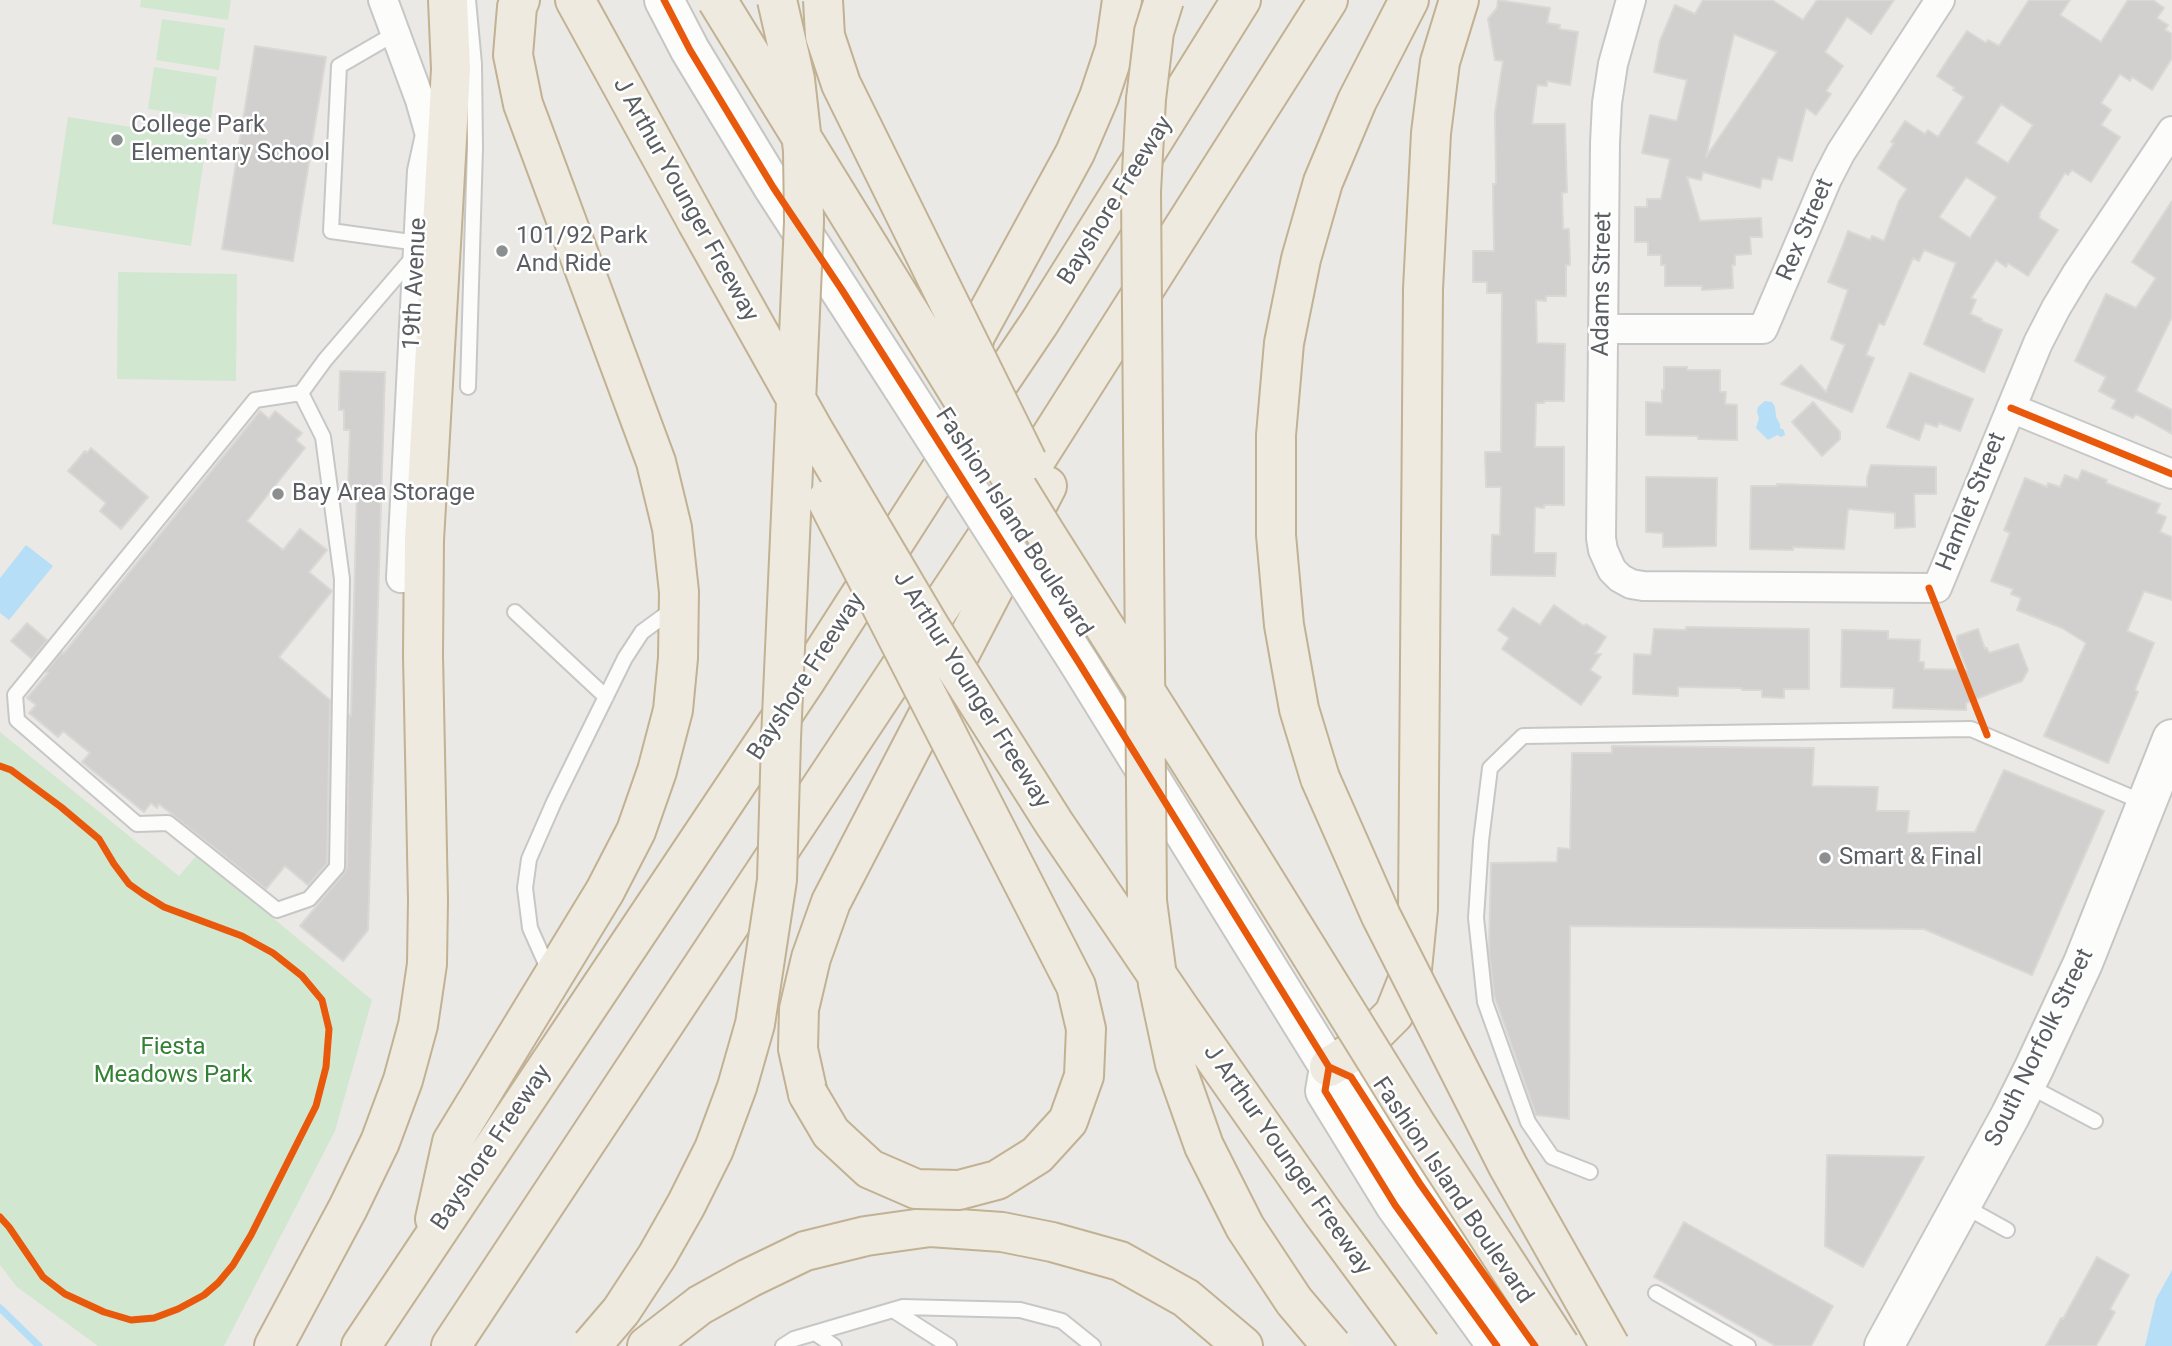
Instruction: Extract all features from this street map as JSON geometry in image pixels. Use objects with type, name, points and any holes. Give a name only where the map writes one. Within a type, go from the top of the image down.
[{"type":"highway","points":[[274,1346],[380,1142],[403,1080],[418,1025],[427,964],[424,540],[451,69],[448,0]]},
{"type":"highway","points":[[430,1242],[452,1142],[605,891],[636,831],[657,771],[673,710],[678,658],[679,605],[672,528],[656,462],[523,104],[513,54],[520,0]]},
{"type":"highway","name":"J Arthur Younger Freeway","points":[[575,0],[814,431],[930,626],[1054,823],[1322,1212],[1421,1346]]},
{"type":"highway","points":[[718,0],[1047,536],[1417,1126],[1560,1346]]},
{"type":"highway","points":[[591,1346],[621,1311],[657,1256],[714,1149],[737,1087],[755,1024],[777,880],[804,211],[803,151],[796,91],[777,0]]},
{"type":"highway","points":[[823,0],[825,36],[841,84],[1033,475],[1086,573],[1246,850]]},
{"type":"highway","points":[[949,457],[975,336],[1075,153],[1099,97],[1115,49],[1122,0]]},
{"type":"highway","points":[[1164,0],[1154,32],[1146,99],[1141,191],[1147,901],[1158,984],[1175,1064],[1204,1146],[1244,1227],[1294,1301],[1332,1346]]},
{"type":"highway","name":"Bayshore Freeway","points":[[361,1346],[806,680],[949,457],[1040,322],[1241,0]]},
{"type":"highway","points":[[451,1346],[861,730],[1328,0]]},
{"type":"highway","points":[[1409,0],[1357,101],[1323,182],[1301,259],[1284,343],[1276,435],[1276,535],[1283,612],[1298,709],[1320,778],[1381,916],[1502,1154],[1610,1346]]},
{"type":"highway","points":[[1329,1068],[1364,1044],[1394,1014],[1412,969],[1418,909],[1423,289],[1433,121],[1440,62],[1458,0]]},
{"type":"highway","points":[[698,222],[810,468],[1076,986],[1086,1029],[1084,1076],[1068,1122],[1037,1155],[997,1180],[959,1190],[916,1189],[870,1169],[831,1133],[808,1094],[798,1049],[799,1009],[811,958],[831,902],[1175,241]]},
{"type":"highway","points":[[647,1346],[700,1305],[805,1251],[866,1236],[930,1227],[1002,1232],[1052,1242],[1120,1261],[1186,1298],[1243,1346]]},
{"type":"main road","name":"Fashion Island Boulevard","points":[[664,0],[701,69],[773,187],[842,290],[1079,663],[1329,1068],[1351,1077],[1420,1184],[1535,1346]]},
{"type":"main road","name":"South Norfolk Street","points":[[1884,1346],[2025,1084],[2083,963],[2162,774]]},
{"type":"main road","name":"Fashion Island Boulevard","points":[[1329,1068],[1325,1091],[1395,1205],[1497,1346]]},
{"type":"street","name":"19th Avenue","points":[[383,0],[430,135],[422,171],[401,578]]},
{"type":"street","name":"Adams Street","points":[[1612,570],[1601,538],[1605,143],[1613,64],[1631,0]]},
{"type":"street","name":"Rex Street","points":[[1603,329],[1763,329],[1841,152],[1940,0]]},
{"type":"street","name":"Hamlet Street","points":[[1612,570],[1631,584],[1643,586],[1937,588],[2038,342],[2056,308],[2172,131]]},
{"type":"street","points":[[2011,408],[2172,474]]},
{"type":"lane","points":[[468,0],[475,112],[468,387]]},
{"type":"lane","points":[[301,393],[323,437],[342,579],[337,867],[309,899],[276,910],[168,823],[136,824],[17,720],[15,695],[255,400],[301,393],[324,360],[418,247],[331,231],[339,66],[396,33]]},
{"type":"lane","points":[[453,213],[471,111]]},
{"type":"lane","points":[[553,978],[530,928],[525,888],[529,859],[625,658],[642,632],[679,605]]},
{"type":"lane","points":[[515,612],[606,697]]},
{"type":"lane","points":[[1590,1172],[1552,1157],[1528,1122],[1485,1002],[1476,918],[1481,841],[1490,768],[1523,736],[1971,729],[2162,774]]},
{"type":"lane","points":[[2025,1084],[2095,1121]]},
{"type":"lane","points":[[1962,1205],[2007,1230]]},
{"type":"lane","points":[[1656,1293],[1748,1346]]},
{"type":"lane","points":[[783,1346],[794,1339],[904,1307],[1020,1310],[1062,1321],[1093,1346]]},
{"type":"lane","points":[[892,1310],[949,1346]]},
{"type":"lane","points":[[815,1333],[834,1346]]},
{"type":"green space","points":[[141,0],[231,0],[228,20],[140,7]]},
{"type":"green space","points":[[162,19],[225,28],[219,70],[156,60]]},
{"type":"green space","points":[[154,67],[217,77],[211,118],[148,109]]},
{"type":"green space","points":[[68,117],[207,139],[191,246],[52,224]]},
{"type":"green space","points":[[118,272],[237,274],[236,381],[117,379]]},
{"type":"green space","name":"Fiesta Meadows Park","points":[[0,732],[179,876],[197,855],[372,1000],[335,1131],[224,1346],[98,1346],[17,1287],[0,1265]]},
{"type":"water","points":[[1765,401],[1772,402],[1775,407],[1776,417],[1785,435],[1777,435],[1768,440],[1756,428],[1758,407]]},
{"type":"water","points":[[26,545],[53,566],[9,620],[0,613],[0,578]]},
{"type":"water","points":[[2172,1270],[2172,1346],[2145,1346],[2156,1299]]},
{"type":"building","points":[[1498,0],[1550,8],[1547,23],[1560,25],[1559,29],[1578,32],[1570,85],[1547,81],[1547,86],[1537,85],[1532,124],[1565,124],[1567,192],[1562,193],[1563,229],[1569,229],[1570,265],[1566,265],[1566,296],[1546,296],[1546,301],[1536,300],[1537,343],[1565,344],[1564,401],[1536,403],[1535,447],[1564,447],[1564,505],[1535,507],[1534,553],[1556,553],[1555,576],[1491,575],[1492,535],[1500,535],[1501,487],[1486,487],[1485,452],[1501,452],[1502,293],[1487,293],[1487,282],[1473,282],[1473,251],[1494,251],[1495,113],[1503,61],[1495,60],[1488,19],[1497,8]]},
{"type":"building","points":[[1703,0],[1772,0],[1803,20],[1817,0],[1894,0],[1871,34],[1847,17],[1825,52],[1843,66],[1826,91],[1831,94],[1816,115],[1806,108],[1792,161],[1778,157],[1772,180],[1762,178],[1760,188],[1703,172],[1701,180],[1687,177],[1700,221],[1761,218],[1762,237],[1750,237],[1751,254],[1735,255],[1735,265],[1732,265],[1733,288],[1702,290],[1702,286],[1665,286],[1665,265],[1661,265],[1661,255],[1648,255],[1648,242],[1635,242],[1635,207],[1647,207],[1647,199],[1661,199],[1670,159],[1642,153],[1650,115],[1677,121],[1687,80],[1654,72],[1660,41],[1675,5],[1695,14]],"holes":[[[1734,34],[1777,52],[1706,157]]]},
{"type":"building","points":[[2029,0],[2070,0],[2060,15],[2101,42],[2128,0],[2153,0],[2164,8],[2157,18],[2168,25],[2165,30],[2172,34],[2172,58],[2152,90],[2132,77],[2130,81],[2120,74],[2101,103],[2111,110],[2101,125],[2120,137],[2091,182],[2072,170],[2068,175],[2065,173],[2039,214],[2039,218],[2058,230],[2028,276],[2008,263],[2006,267],[1996,260],[1971,298],[1976,300],[1970,314],[2002,330],[1984,372],[1924,344],[1956,263],[1924,250],[1919,261],[1913,258],[1884,325],[1879,323],[1866,355],[1874,358],[1852,412],[1781,384],[1801,365],[1826,392],[1845,345],[1831,339],[1848,290],[1828,282],[1848,231],[1870,240],[1872,236],[1884,241],[1899,201],[1907,189],[1878,168],[1894,143],[1891,142],[1905,121],[1925,134],[1928,130],[1938,137],[1964,97],[1937,76],[1967,31],[1986,43],[1988,40],[1999,46]],"holes":[[[2001,104],[2033,125],[2008,163],[1976,143]],[[1966,177],[1997,197],[1970,238],[1939,217]]]},
{"type":"building","points":[[255,46],[326,57],[293,261],[222,249]]},
{"type":"building","points":[[2172,201],[2172,317],[2136,391],[2172,410],[2172,434],[2136,414],[2133,418],[2112,408],[2116,400],[2099,391],[2106,377],[2075,361],[2106,294],[2136,308],[2156,278],[2132,262]]},
{"type":"building","points":[[1664,367],[1720,370],[1720,392],[1726,392],[1725,404],[1737,405],[1737,440],[1646,435],[1646,402],[1662,403]]},
{"type":"building","points":[[340,371],[385,372],[368,930],[343,961],[300,926],[347,867],[357,489],[348,489],[350,430],[344,430],[344,410],[339,410]]},
{"type":"building","points":[[1910,373],[1973,399],[1960,431],[1939,423],[1937,427],[1925,423],[1919,440],[1887,427]]},
{"type":"building","points":[[1813,402],[1840,432],[1840,439],[1822,456],[1792,422]]},
{"type":"building","points":[[260,411],[269,419],[275,411],[302,433],[296,440],[305,448],[247,521],[283,550],[300,529],[327,550],[309,572],[332,591],[279,657],[330,700],[327,863],[308,885],[285,866],[266,889],[159,804],[157,808],[151,803],[144,812],[82,762],[90,753],[63,731],[58,737],[29,713],[36,705],[27,698]]},
{"type":"building","points":[[91,448],[148,497],[121,529],[100,511],[106,503],[68,471],[85,451],[87,453]]},
{"type":"building","points":[[1871,465],[1936,467],[1936,494],[1914,494],[1915,527],[1895,528],[1895,513],[1848,509],[1844,549],[1750,549],[1751,486],[1777,484],[1867,487]]},
{"type":"building","points":[[2082,470],[2107,480],[2106,483],[2160,504],[2156,513],[2166,517],[2160,532],[2172,537],[2172,600],[2144,591],[2127,631],[2154,643],[2135,690],[2138,692],[2108,763],[2044,736],[2086,643],[2062,628],[2017,610],[2021,598],[2011,594],[2013,589],[1991,581],[2010,533],[2004,530],[2025,478],[2047,487],[2048,483],[2060,487],[2065,475],[2078,480]]},
{"type":"building","points":[[1646,477],[1717,478],[1716,546],[1663,547],[1663,533],[1646,532]]},
{"type":"building","points":[[1554,605],[1584,626],[1586,624],[1606,637],[1595,654],[1601,654],[1590,670],[1601,677],[1581,705],[1502,649],[1509,638],[1498,630],[1513,608],[1540,625]]},
{"type":"building","points":[[27,623],[47,640],[32,659],[11,641]]},
{"type":"building","points":[[1686,627],[1809,629],[1809,689],[1784,689],[1784,698],[1762,697],[1762,690],[1742,688],[1678,687],[1678,696],[1633,694],[1634,654],[1651,655],[1654,629],[1686,630]]},
{"type":"building","points":[[1978,629],[1989,653],[2018,644],[2028,670],[2022,681],[1966,703],[1966,710],[1893,708],[1894,688],[1841,687],[1842,630],[1888,631],[1888,639],[1920,640],[1919,662],[1924,662],[1924,669],[1967,670],[1957,644],[1957,636]]},
{"type":"building","points":[[1612,746],[1814,748],[1812,786],[1878,787],[1876,811],[1909,811],[1907,833],[1975,832],[2004,770],[2104,811],[2032,975],[1924,929],[1570,926],[1569,1119],[1536,1115],[1494,995],[1489,952],[1491,863],[1557,862],[1558,848],[1570,849],[1572,753],[1612,753]]},
{"type":"building","points":[[1827,1155],[1924,1157],[1863,1267],[1825,1246]]},
{"type":"building","points":[[1684,1222],[1833,1306],[1811,1346],[1776,1346],[1654,1277]]},
{"type":"building","points":[[2097,1257],[2129,1275],[2110,1309],[2115,1312],[2096,1346],[2046,1346],[2061,1318],[2063,1319]]},
{"type":"waterway","points":[[0,1308],[39,1346]]},
{"type":"cycle path","points":[[664,0],[690,50],[773,187],[842,290],[1079,663],[1329,1067],[1351,1077],[1420,1184],[1535,1346]]},
{"type":"cycle path","points":[[2011,408],[2172,474]]},
{"type":"cycle path","points":[[1929,588],[1987,735]]},
{"type":"cycle path","points":[[0,766],[11,770],[99,839],[129,884],[143,894],[164,907],[242,936],[273,953],[302,976],[322,1000],[329,1029],[326,1067],[316,1106],[251,1235],[233,1265],[204,1295],[154,1318],[131,1320],[104,1312],[65,1294],[43,1277],[0,1217]]},
{"type":"cycle path","points":[[1329,1067],[1325,1091],[1395,1205],[1497,1346]]},
{"type":"place","name":"College Park Elementary School","points":[[117,140]]},
{"type":"place","name":"101/92 Park And Ride","points":[[502,251]]},
{"type":"place","name":"Bay Area Storage","points":[[278,494]]},
{"type":"place","name":"Smart & Final","points":[[1825,858]]}]
